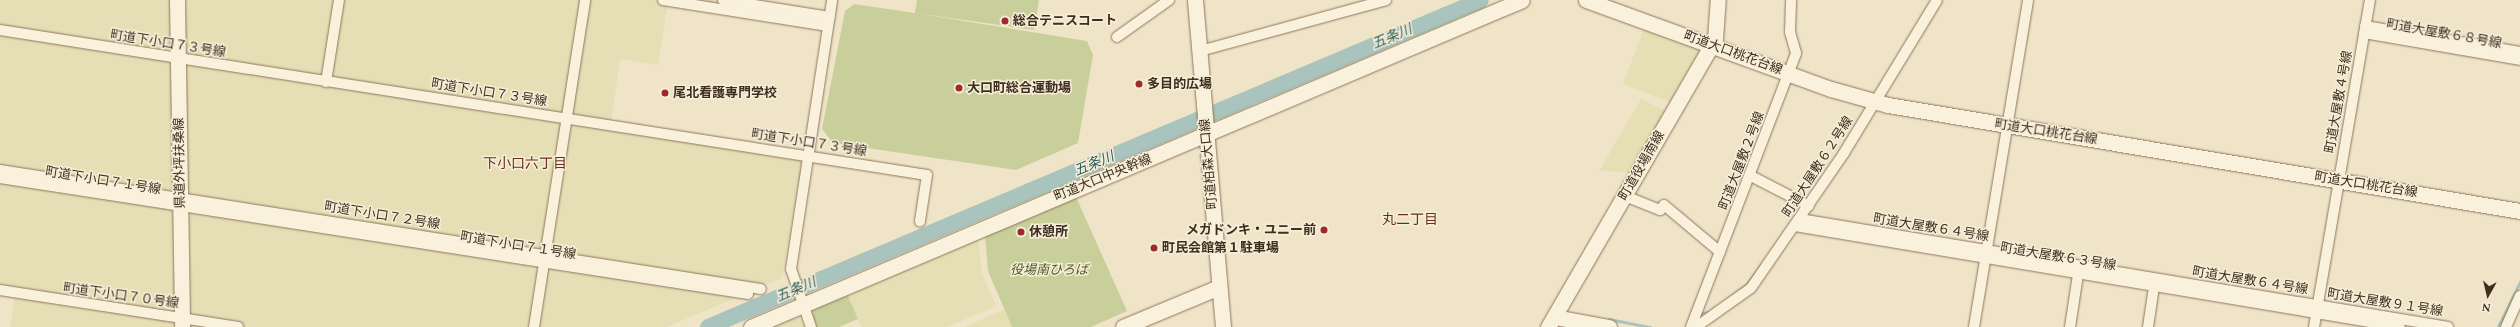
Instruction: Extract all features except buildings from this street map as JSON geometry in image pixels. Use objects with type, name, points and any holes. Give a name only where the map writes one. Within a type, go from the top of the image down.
[{"type":"street","name":"県道外坪扶桑線","points":[[177,0],[182,323]]},
{"type":"street","points":[[326,82],[339,0]]},
{"type":"street","points":[[534,327],[584,0]]},
{"type":"street","points":[[663,0],[829,21]]},
{"type":"street","points":[[723,0],[748,2],[829,21]]},
{"type":"street","points":[[811,327],[792,277],[808,156],[832,0]]},
{"type":"street","points":[[1116,37],[1169,0]]},
{"type":"street","name":"町道柏森大口線","points":[[1196,0],[1223,327]]},
{"type":"street","points":[[1200,51],[1386,0]]},
{"type":"street","name":"町道大口中央幹線","points":[[751,327],[802,302],[1206,129],[1522,0]]},
{"type":"street","name":"町道大口桃花台線","points":[[1586,0],[1789,73],[1875,102],[2520,211]]},
{"type":"street","name":"町道役場南線","points":[[1552,322],[1712,45],[1716,34],[1718,0]]},
{"type":"street","name":"町道大屋敷２号線","points":[[1691,327],[1751,176],[1789,73],[1796,49],[1790,32],[1791,0]]},
{"type":"street","name":"町道大屋敷６２号線","points":[[1696,327],[1751,288],[1809,206],[1937,0]]},
{"type":"street","points":[[1974,327],[2028,0]]},
{"type":"street","name":"町道大屋敷４号線","points":[[2314,327],[2370,0]]},
{"type":"street","name":"町道下小口７３号線","points":[[0,30],[927,175],[920,222]]},
{"type":"street","points":[[2365,30],[2520,52]]},
{"type":"street","name":"町道大屋敷６８号線","points":[[2365,30],[2520,60]]},
{"type":"street","name":"町道下小口７２号線","points":[[0,170],[180,202],[544,259],[761,289]]},
{"type":"street","points":[[1751,176],[1809,206]]},
{"type":"street","name":"町道下小口７１号線","points":[[0,178],[180,202]]},
{"type":"street","points":[[1625,196],[1660,210],[1664,206],[1720,252]]},
{"type":"street","name":"町道大屋敷６３号線","points":[[1797,223],[2155,282]]},
{"type":"street","name":"町道下小口７１号線","points":[[544,259],[748,294]]},
{"type":"street","points":[[2070,327],[2079,270]]},
{"type":"street","points":[[2148,327],[2155,282]]},
{"type":"street","name":"町道大屋敷６４号線","points":[[2155,282],[2317,309]]},
{"type":"street","points":[[1123,327],[1219,287]]},
{"type":"street","name":"町道下小口７０号線","points":[[0,290],[182,323],[238,327]]},
{"type":"street","points":[[2506,327],[2520,296]]},
{"type":"street","points":[[2317,309],[2400,327]]},
{"type":"street","name":"町道大屋敷９１号線","points":[[2317,309],[2448,327]]},
{"type":"street","points":[[1552,322],[1609,327]]},
{"type":"shaded area","points":[[0,0],[746,0],[744,15],[668,3],[658,65],[620,59],[610,129],[803,161],[782,278],[667,327],[10,327],[16,288],[0,285]]},
{"type":"shaded area","points":[[1644,29],[1701,51],[1680,106],[1623,84]]},
{"type":"shaded area","points":[[1641,99],[1668,112],[1630,172],[1599,171]]},
{"type":"shaded area","points":[[978,238],[982,273],[996,306],[947,327],[861,327],[847,294]]},
{"type":"shaded area","points":[[1004,310],[1012,327],[964,327],[994,314]]},
{"type":"shaded area","points":[[798,315],[805,327],[771,327],[792,318]]},
{"type":"green space","name":"総合テニスコート","points":[[917,0],[1039,0],[1034,30],[915,13]]},
{"type":"green space","name":"大口町総合運動場","points":[[854,4],[1087,41],[1093,55],[1078,143],[1016,170],[833,143],[822,129],[845,11]]},
{"type":"green space","name":"役場南ひろば","points":[[1076,197],[1127,311],[1091,327],[1012,327],[988,271],[985,236]]},
{"type":"green space","points":[[847,294],[858,319],[839,327],[815,327],[812,310]]},
{"type":"waterway","name":"五条川","points":[[708,327],[1481,0]]},
{"type":"waterway","points":[[1733,295],[1747,284],[1761,265]]},
{"type":"waterway","points":[[2498,327],[2520,282]]},
{"type":"waterway","points":[[1699,313],[1710,312]]},
{"type":"waterway","points":[[1609,319],[1650,327]]},
{"type":"place","name":"総合テニスコート","points":[[1005,21]]},
{"type":"place","name":"多目的広場","points":[[1139,84]]},
{"type":"place","name":"大口町総合運動場","points":[[959,88]]},
{"type":"place","name":"尾北看護専門学校","points":[[665,93]]},
{"type":"place","name":"メガドンキ・ユニー前","points":[[1324,230]]},
{"type":"place","name":"休憩所","points":[[1021,232]]},
{"type":"place","name":"町民会館第１駐車場","points":[[1154,248]]},
{"type":"district","name":"下小口六丁目","points":[[525,164]]},
{"type":"district","name":"丸二丁目","points":[[1410,220]]}]
